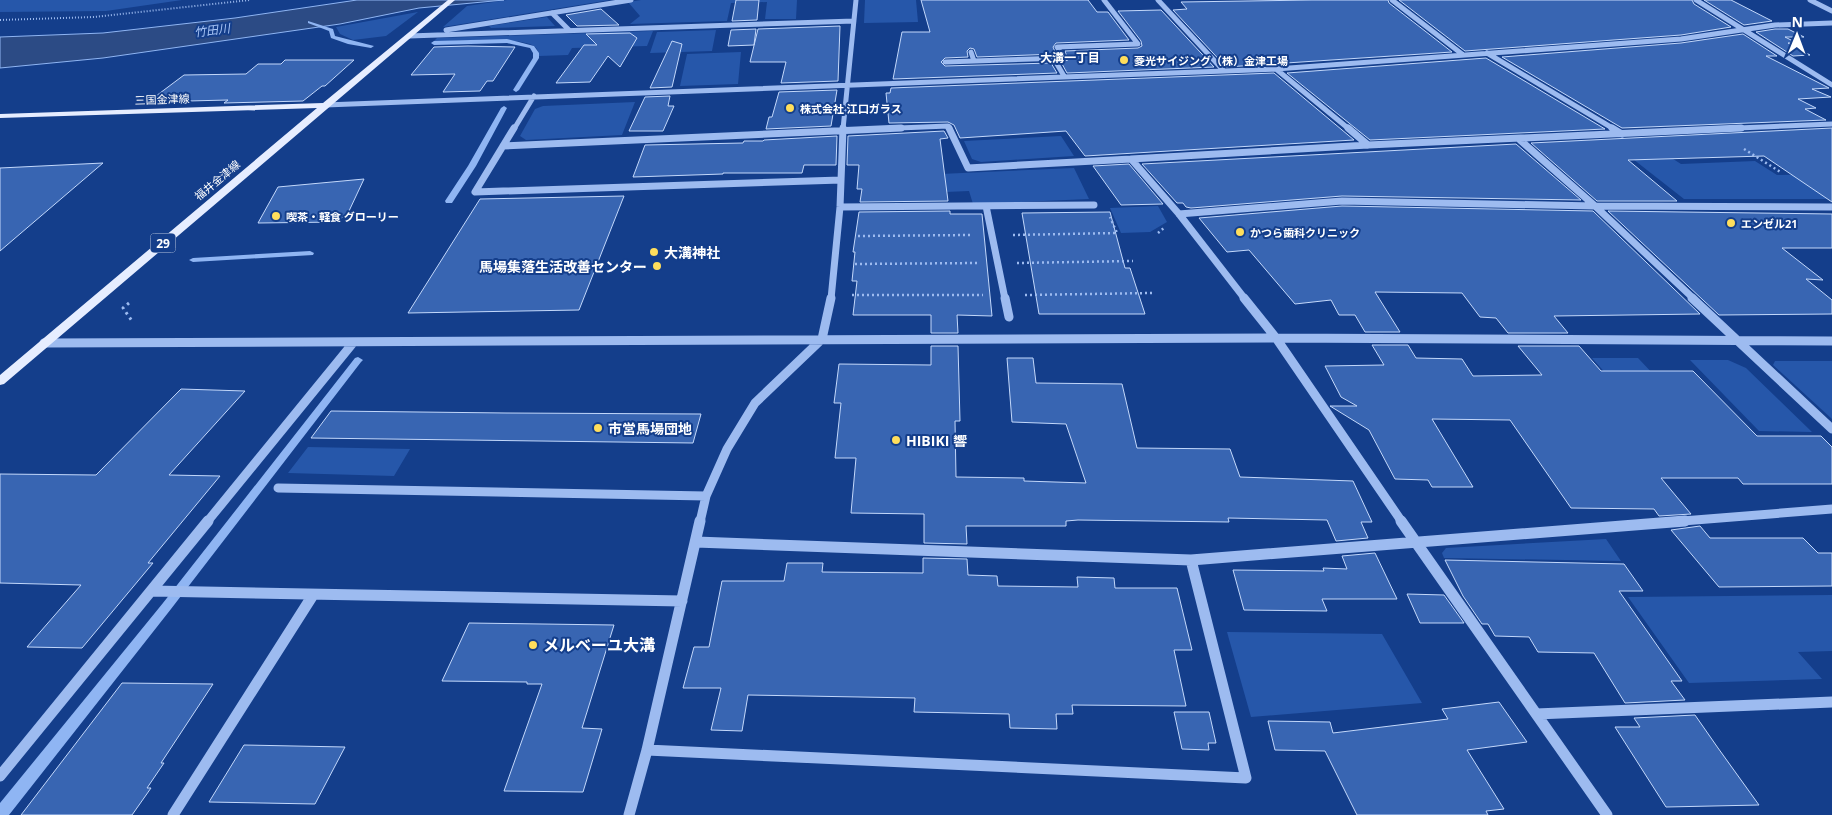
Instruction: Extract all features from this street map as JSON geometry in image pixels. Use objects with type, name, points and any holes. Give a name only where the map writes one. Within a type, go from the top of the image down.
[{"type":"main road","name":"福井金津線","points":[[0,381],[452,0]]},
{"type":"main road","name":"三国金津線","points":[[0,116],[326,105]]},
{"type":"street","points":[[411,34],[631,0]]},
{"type":"street","points":[[629,815],[706,496],[727,449],[755,403],[822,339],[830,309],[840,207],[843,130],[856,0]]},
{"type":"street","points":[[945,62],[1064,58],[1057,47],[1138,44],[1104,0]]},
{"type":"street","points":[[1158,0],[1164,0]]},
{"type":"street","points":[[1158,0],[1223,70]]},
{"type":"street","points":[[1392,0],[1462,54]]},
{"type":"street","points":[[1696,0],[1832,86]]},
{"type":"street","points":[[1810,0],[1832,11]]},
{"type":"street","points":[[552,13],[569,30]]},
{"type":"street","points":[[411,34],[854,21]]},
{"type":"street","points":[[326,105],[1276,68],[1681,39],[1742,30],[1832,22]]},
{"type":"street","points":[[971,52],[974,62]]},
{"type":"street","points":[[1486,53],[1622,134]]},
{"type":"street","points":[[1054,58],[1064,76]]},
{"type":"street","points":[[1276,68],[1368,145]]},
{"type":"street","points":[[534,96],[475,192],[841,180]]},
{"type":"street","points":[[503,146],[948,126],[968,168],[1368,145],[1520,140],[1832,124]]},
{"type":"street","points":[[1520,140],[1595,206],[1832,429]]},
{"type":"street","points":[[1132,159],[1179,214],[1276,338],[1416,543],[1607,815]]},
{"type":"street","points":[[1179,214],[1342,201],[1595,206],[1832,207]]},
{"type":"street","points":[[840,207],[1094,205]]},
{"type":"street","points":[[986,206],[1009,317]]},
{"type":"street","points":[[44,343],[1276,338],[1832,341]]},
{"type":"street","points":[[0,776],[353,343]]},
{"type":"street","points":[[278,488],[706,496]]},
{"type":"street","points":[[696,542],[1191,560],[1832,509]]},
{"type":"street","points":[[646,750],[1246,778],[1191,560]]},
{"type":"street","points":[[152,591],[682,601]]},
{"type":"street","points":[[173,815],[313,595]]},
{"type":"street","points":[[1536,714],[1832,702]]},
{"type":"path","points":[[0,20],[50,21],[143,14],[250,0]]},
{"type":"path","points":[[1714,130],[1782,173]]},
{"type":"path","points":[[130,302],[123,308],[134,324]]},
{"type":"shaded area","points":[[0,0],[182,0],[106,11],[0,12]]},
{"type":"shaded area","points":[[507,0],[610,0],[443,27],[467,6]]},
{"type":"shaded area","points":[[641,0],[797,0],[796,19],[765,19],[767,2],[731,3],[727,21],[630,24],[640,16],[628,2]]},
{"type":"shaded area","points":[[865,0],[916,0],[918,22],[864,23]]},
{"type":"shaded area","points":[[418,12],[386,36],[353,40],[340,34],[336,27]]},
{"type":"shaded area","points":[[547,17],[555,26],[491,28],[489,26]]},
{"type":"shaded area","points":[[716,30],[712,51],[650,53],[657,32]]},
{"type":"shaded area","points":[[653,31],[647,46],[572,48],[568,55],[539,56],[534,46],[515,41],[433,42],[437,38]]},
{"type":"shaded area","points":[[741,52],[738,84],[680,86],[687,54]]},
{"type":"shaded area","points":[[635,102],[622,135],[526,140],[520,136],[535,109],[543,106]]},
{"type":"shaded area","points":[[1061,136],[1074,156],[981,162],[972,159],[964,141]]},
{"type":"shaded area","points":[[1610,141],[1645,141],[1681,164],[1755,161],[1777,175],[1832,174],[1832,199],[1684,199]]},
{"type":"shaded area","points":[[1074,168],[1089,199],[973,204],[969,191],[922,193],[918,175]]},
{"type":"shaded area","points":[[1158,206],[1167,222],[1150,232],[1121,233],[1110,208]]},
{"type":"shaded area","points":[[1592,358],[1638,358],[1707,431],[1657,431]]},
{"type":"shaded area","points":[[1690,360],[1728,360],[1746,368],[1812,432],[1759,431]]},
{"type":"shaded area","points":[[1775,361],[1832,361],[1832,419],[1773,365]]},
{"type":"shaded area","points":[[308,447],[410,449],[394,476],[288,473]]},
{"type":"shaded area","points":[[1606,539],[1621,561],[1444,558],[1442,553],[1446,548]]},
{"type":"shaded area","points":[[1832,595],[1832,651],[1798,652],[1822,679],[1689,683],[1628,597]]},
{"type":"shaded area","points":[[1227,632],[1382,634],[1422,703],[1251,717]]},
{"type":"water","name":"竹田川","points":[[357,0],[504,0],[419,8],[340,24],[103,58],[0,68],[0,37],[103,33],[235,18]]},
{"type":"building","points":[[736,0],[759,0],[757,20],[732,21]]},
{"type":"building","points":[[921,0],[1088,0],[1097,12],[1108,12],[1129,40],[1056,43],[1053,47],[1056,54],[977,57],[974,49],[970,48],[967,51],[968,57],[945,58],[941,62],[945,66],[1051,63],[1057,73],[893,79],[902,32],[930,32]]},
{"type":"building","points":[[1388,0],[1389,3],[1452,52],[1226,67],[1173,10],[1187,9],[1181,2]]},
{"type":"building","points":[[1399,0],[1692,0],[1694,4],[1731,27],[1681,35],[1465,51]]},
{"type":"building","points":[[1704,0],[1731,0],[1772,21],[1744,25]]},
{"type":"building","points":[[601,9],[619,25],[577,26],[566,15]]},
{"type":"building","points":[[1161,10],[1214,67],[1067,73],[1061,62],[1068,60],[1065,51],[1138,48],[1142,46],[1141,41],[1118,11]]},
{"type":"building","points":[[840,26],[838,81],[781,83],[786,62],[750,62],[758,29]]},
{"type":"building","points":[[756,29],[754,45],[728,46],[731,30]]},
{"type":"building","points":[[1788,29],[1804,37],[1785,37],[1797,43],[1788,43],[1810,55],[1793,56],[1756,32]]},
{"type":"building","points":[[630,33],[637,38],[620,67],[608,56],[590,82],[556,83],[584,45],[597,45],[586,34]]},
{"type":"building","points":[[1743,34],[1777,56],[1766,56],[1829,88],[1812,89],[1831,97],[1798,99],[1816,108],[1805,109],[1826,120],[1622,128],[1502,57],[1681,43]]},
{"type":"building","points":[[672,41],[682,44],[672,87],[650,88]]},
{"type":"building","points":[[434,47],[515,47],[493,81],[487,81],[480,91],[443,92],[455,74],[411,75]]},
{"type":"building","points":[[1486,58],[1605,129],[1370,140],[1287,73]]},
{"type":"building","points":[[285,60],[354,60],[325,86],[322,86],[303,101],[148,102],[184,75],[246,74],[258,64],[281,64]]},
{"type":"building","points":[[1274,73],[1354,140],[1085,156],[1066,131],[960,138],[954,125],[948,122],[889,123],[886,93],[890,93],[891,88]]},
{"type":"building","points":[[837,90],[831,126],[766,129],[769,117],[772,117],[779,92]]},
{"type":"building","points":[[670,96],[668,106],[674,106],[663,131],[629,131],[645,97]]},
{"type":"building","points":[[1832,128],[1832,202],[1764,156],[1628,160],[1677,201],[1597,201],[1531,143]]},
{"type":"building","points":[[944,131],[948,138],[940,139],[948,201],[860,202],[862,189],[857,189],[859,165],[847,165],[848,136]]},
{"type":"building","points":[[837,136],[836,165],[804,165],[802,173],[723,173],[633,177],[645,145],[743,143],[744,141]]},
{"type":"building","points":[[1516,144],[1581,200],[1342,196],[1191,208],[1186,207],[1183,203],[1177,203],[1142,164]]},
{"type":"building","points":[[103,163],[0,251],[0,168]]},
{"type":"building","points":[[1129,164],[1163,204],[1121,205],[1093,166]]},
{"type":"building","points":[[364,179],[349,211],[338,222],[258,223],[278,187]]},
{"type":"building","points":[[624,196],[579,310],[408,313],[480,199]]},
{"type":"building","points":[[1342,206],[1593,211],[1700,314],[1554,316],[1568,333],[1508,333],[1496,318],[1480,317],[1462,293],[1375,292],[1400,332],[1365,332],[1355,315],[1339,315],[1331,300],[1295,304],[1249,250],[1227,252],[1199,218]]},
{"type":"building","points":[[950,211],[950,214],[982,214],[992,316],[957,315],[958,333],[931,333],[931,315],[853,315],[857,281],[852,281],[855,252],[853,252],[859,212]]},
{"type":"building","points":[[1608,211],[1832,214],[1832,248],[1782,248],[1823,280],[1806,279],[1832,300],[1832,314],[1719,315]]},
{"type":"building","points":[[1110,212],[1125,268],[1130,268],[1145,314],[1039,314],[1022,213]]},
{"type":"building","points":[[1372,345],[1408,345],[1416,358],[1462,359],[1473,376],[1542,375],[1518,346],[1579,346],[1601,371],[1693,371],[1757,436],[1821,436],[1832,447],[1832,484],[1743,484],[1738,478],[1661,478],[1691,514],[1659,516],[1654,509],[1571,508],[1510,420],[1432,419],[1473,487],[1432,487],[1428,480],[1395,479],[1369,430],[1330,406],[1357,406],[1341,397],[1325,366],[1384,365]]},
{"type":"building","points":[[931,346],[958,346],[960,421],[955,421],[956,477],[1024,478],[1024,481],[1086,483],[1066,424],[1012,422],[1007,358],[1033,358],[1036,383],[1122,384],[1137,448],[1230,449],[1240,477],[1353,481],[1372,522],[1361,522],[1368,538],[1336,541],[1327,520],[1228,518],[1229,522],[1078,520],[1066,521],[1066,526],[966,526],[967,544],[924,543],[924,514],[851,513],[856,458],[835,458],[841,403],[834,403],[839,364],[931,365]]},
{"type":"building","points":[[181,389],[245,391],[169,475],[220,476],[148,563],[153,563],[82,648],[27,647],[81,585],[0,583],[0,474],[96,475]]},
{"type":"building","points":[[331,411],[701,414],[693,443],[311,438]]},
{"type":"building","points":[[1700,526],[1710,538],[1803,538],[1818,553],[1832,553],[1832,586],[1719,587],[1671,530]]},
{"type":"building","points":[[1375,553],[1397,599],[1322,599],[1327,611],[1244,610],[1233,570],[1324,571],[1323,568],[1347,569],[1342,556]]},
{"type":"building","points":[[923,558],[967,559],[968,575],[997,576],[998,586],[1078,587],[1077,577],[1114,578],[1115,588],[1177,588],[1192,650],[1174,650],[1186,706],[1072,705],[1073,714],[1056,714],[1057,729],[1010,728],[1009,714],[914,712],[915,698],[748,695],[742,731],[711,730],[721,688],[683,688],[694,647],[709,647],[722,581],[784,581],[787,563],[823,563],[822,572],[923,573]]},
{"type":"building","points":[[1445,560],[1624,564],[1643,591],[1619,591],[1682,681],[1671,681],[1685,700],[1625,703],[1594,653],[1538,652],[1529,637],[1495,636],[1488,624],[1482,624],[1463,596]]},
{"type":"building","points":[[1407,594],[1444,595],[1464,623],[1420,623]]},
{"type":"building","points":[[469,623],[614,625],[582,728],[602,729],[583,792],[504,791],[542,684],[527,684],[527,682],[442,681]]},
{"type":"building","points":[[122,683],[213,684],[161,763],[164,763],[147,788],[151,788],[132,815],[21,815]]},
{"type":"building","points":[[1499,702],[1527,742],[1467,750],[1504,809],[1486,811],[1488,815],[1357,815],[1325,751],[1275,750],[1268,721],[1330,722],[1333,733],[1448,719],[1442,709]]},
{"type":"building","points":[[1174,712],[1209,712],[1216,743],[1208,743],[1209,750],[1182,749]]},
{"type":"building","points":[[1695,715],[1759,805],[1666,807],[1615,727],[1640,727],[1634,718]]},
{"type":"building","points":[[244,745],[345,747],[315,804],[209,802]]},
{"type":"waterway","points":[[310,22],[331,30],[333,37],[371,46]]},
{"type":"waterway","points":[[434,43],[507,41],[532,47],[536,53],[536,58],[516,90]]},
{"type":"waterway","points":[[449,201],[472,166],[504,108]]},
{"type":"waterway","points":[[193,260],[310,253]]},
{"type":"waterway","points":[[0,815],[167,606],[358,360]]},
{"type":"place","name":"菱光サイジング（株）金津工場","points":[[1124,60]]},
{"type":"place","name":"株式会社 江口ガラス","points":[[790,108]]},
{"type":"place","name":"喫茶・軽食 グローリー","points":[[276,216]]},
{"type":"place","name":"エンゼル21","points":[[1731,223]]},
{"type":"place","name":"かつら歯科クリニック","points":[[1240,232]]},
{"type":"place","name":"大溝神社","points":[[654,252]]},
{"type":"place","name":"馬場集落生活改善センター","points":[[657,266]]},
{"type":"place","name":"市営馬場団地","points":[[598,428]]},
{"type":"place","name":"HIBIKI 響","points":[[896,440]]},
{"type":"place","name":"メルベーユ大溝","points":[[533,645]]},
{"type":"district","name":"大溝一丁目","points":[[1070,57]]}]
